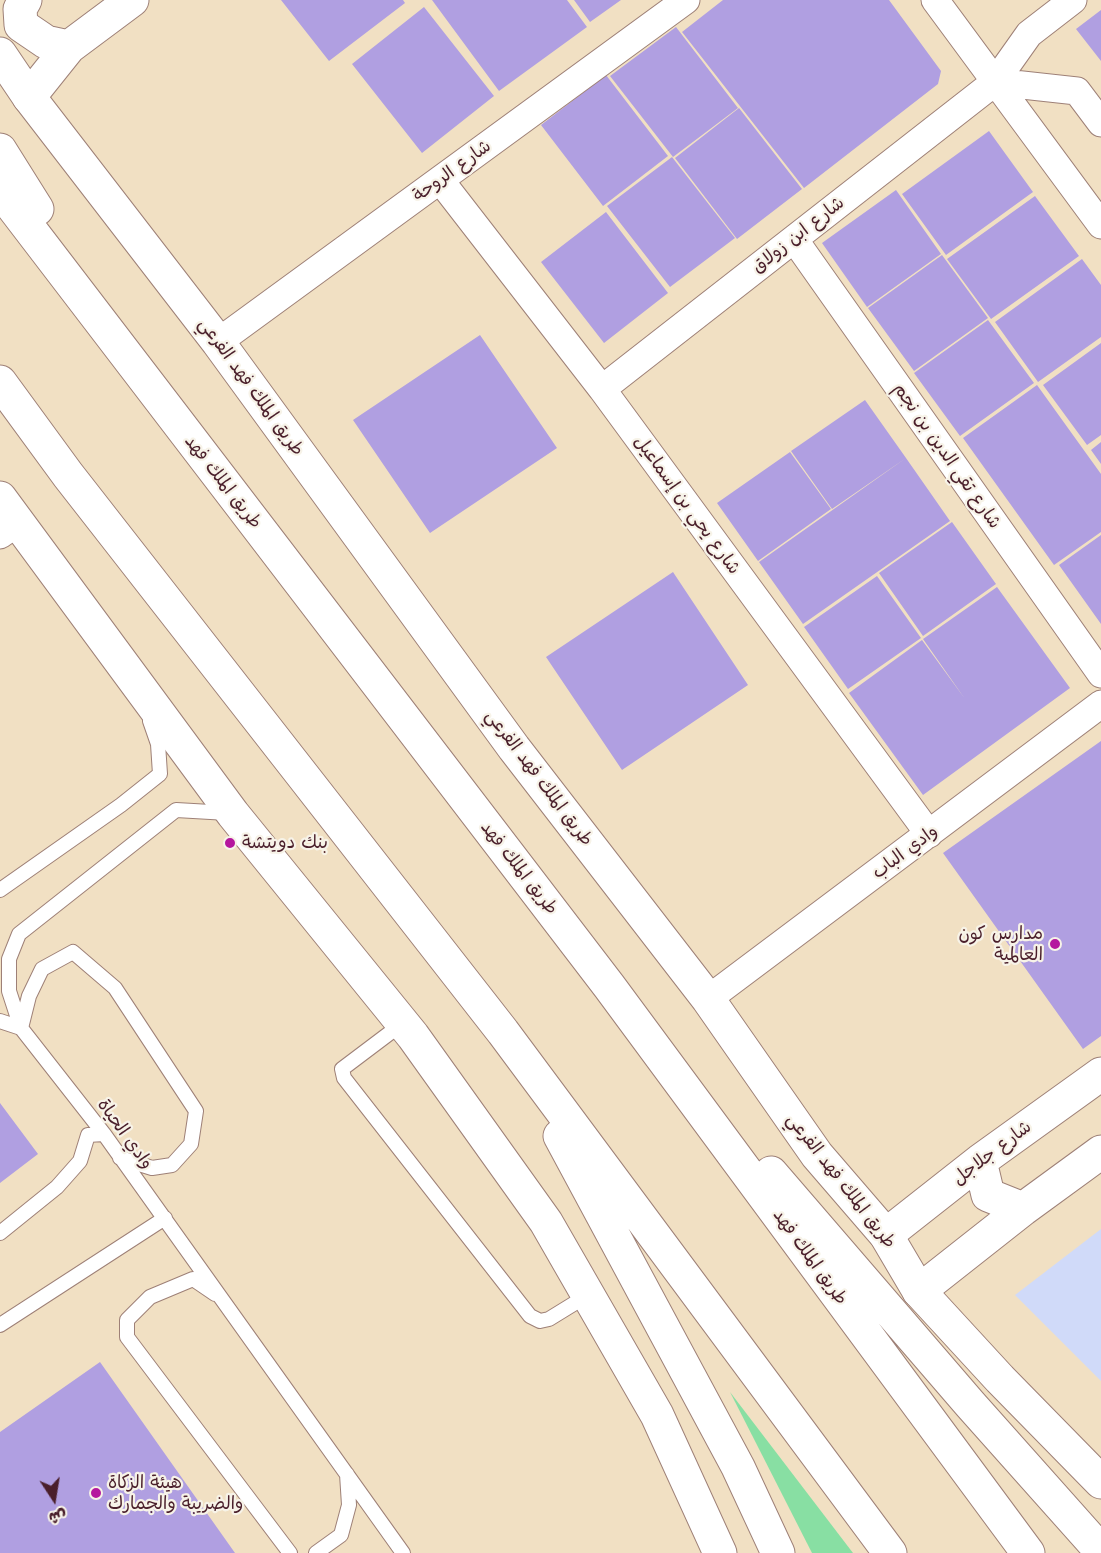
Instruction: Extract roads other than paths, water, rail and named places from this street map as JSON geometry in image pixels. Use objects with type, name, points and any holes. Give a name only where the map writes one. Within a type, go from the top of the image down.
[{"type":"main road","points":[[25,0],[20,9],[21,25],[46,42],[69,47]]},
{"type":"main road","points":[[29,97],[69,47],[132,0]]},
{"type":"main road","name":"طريق الملك فهد الفرعي","points":[[0,54],[29,97],[218,342],[514,748],[708,999],[817,1155],[886,1235],[919,1291],[1000,1379],[1101,1482]]},
{"type":"main road","points":[[0,150],[146,383]]},
{"type":"main road","name":"طريق الملك فهد","points":[[0,190],[609,986],[1028,1553]]},
{"type":"main road","points":[[0,382],[68,476],[503,1032],[890,1553]]},
{"type":"main road","points":[[0,398],[68,476]]},
{"type":"main road","points":[[6,519],[138,685],[233,814],[403,1023],[546,1222],[657,1415],[720,1553]]},
{"type":"main road","points":[[609,986],[1099,1551]]},
{"type":"main road","points":[[503,1032],[738,1467],[778,1553]]},
{"type":"main road","name":"شارع جلاجل","points":[[886,1235],[980,1161],[1101,1074]]},
{"type":"main road","points":[[919,1291],[1023,1209],[1101,1152]]},
{"type":"main road","points":[[980,1161],[988,1196],[1023,1209]]},
{"type":"street","name":"شارع الروحة","points":[[218,342],[686,0]]},
{"type":"street","points":[[935,0],[1101,225]]},
{"type":"street","name":"شارع ابن زولاق","points":[[602,389],[995,82],[1029,34],[1073,0]]},
{"type":"street","points":[[995,82],[1077,91],[1101,123]]},
{"type":"street","name":"شارع يحي بن إسماعيل","points":[[440,180],[602,389],[930,834]]},
{"type":"street","name":"شارع تقي الدين بن نجم","points":[[794,239],[1101,674]]},
{"type":"street","name":"وادي الباب","points":[[708,999],[1101,704]]},
{"type":"lane","points":[[0,890],[122,805],[160,774],[158,744],[138,685]]},
{"type":"lane","name":"وادي الحياة","points":[[233,814],[176,810],[19,934],[9,959],[9,990],[21,1028],[104,1134],[403,1553]]},
{"type":"lane","points":[[0,1021],[21,1028],[29,996],[42,969],[73,952],[115,988],[196,1111],[191,1144],[172,1165],[152,1168],[120,1158]]},
{"type":"lane","points":[[403,1023],[342,1069],[344,1078],[530,1316],[540,1321],[549,1319],[588,1295]]},
{"type":"lane","points":[[0,1233],[57,1187],[80,1161],[88,1135],[104,1134]]},
{"type":"lane","points":[[0,1324],[165,1218]]},
{"type":"lane","points":[[224,1301],[193,1279],[150,1297],[127,1320],[127,1337],[290,1553]]},
{"type":"lane","points":[[316,1553],[341,1535],[350,1505],[347,1473]]},
{"type":"place","name":"بنك دويتشة","points":[[230,843]]},
{"type":"place","name":"مدارس كون العالمية","points":[[1055,944]]},
{"type":"place","name":"هيئة الزكاة والضريبة والجمارك","points":[[96,1493]]}]
